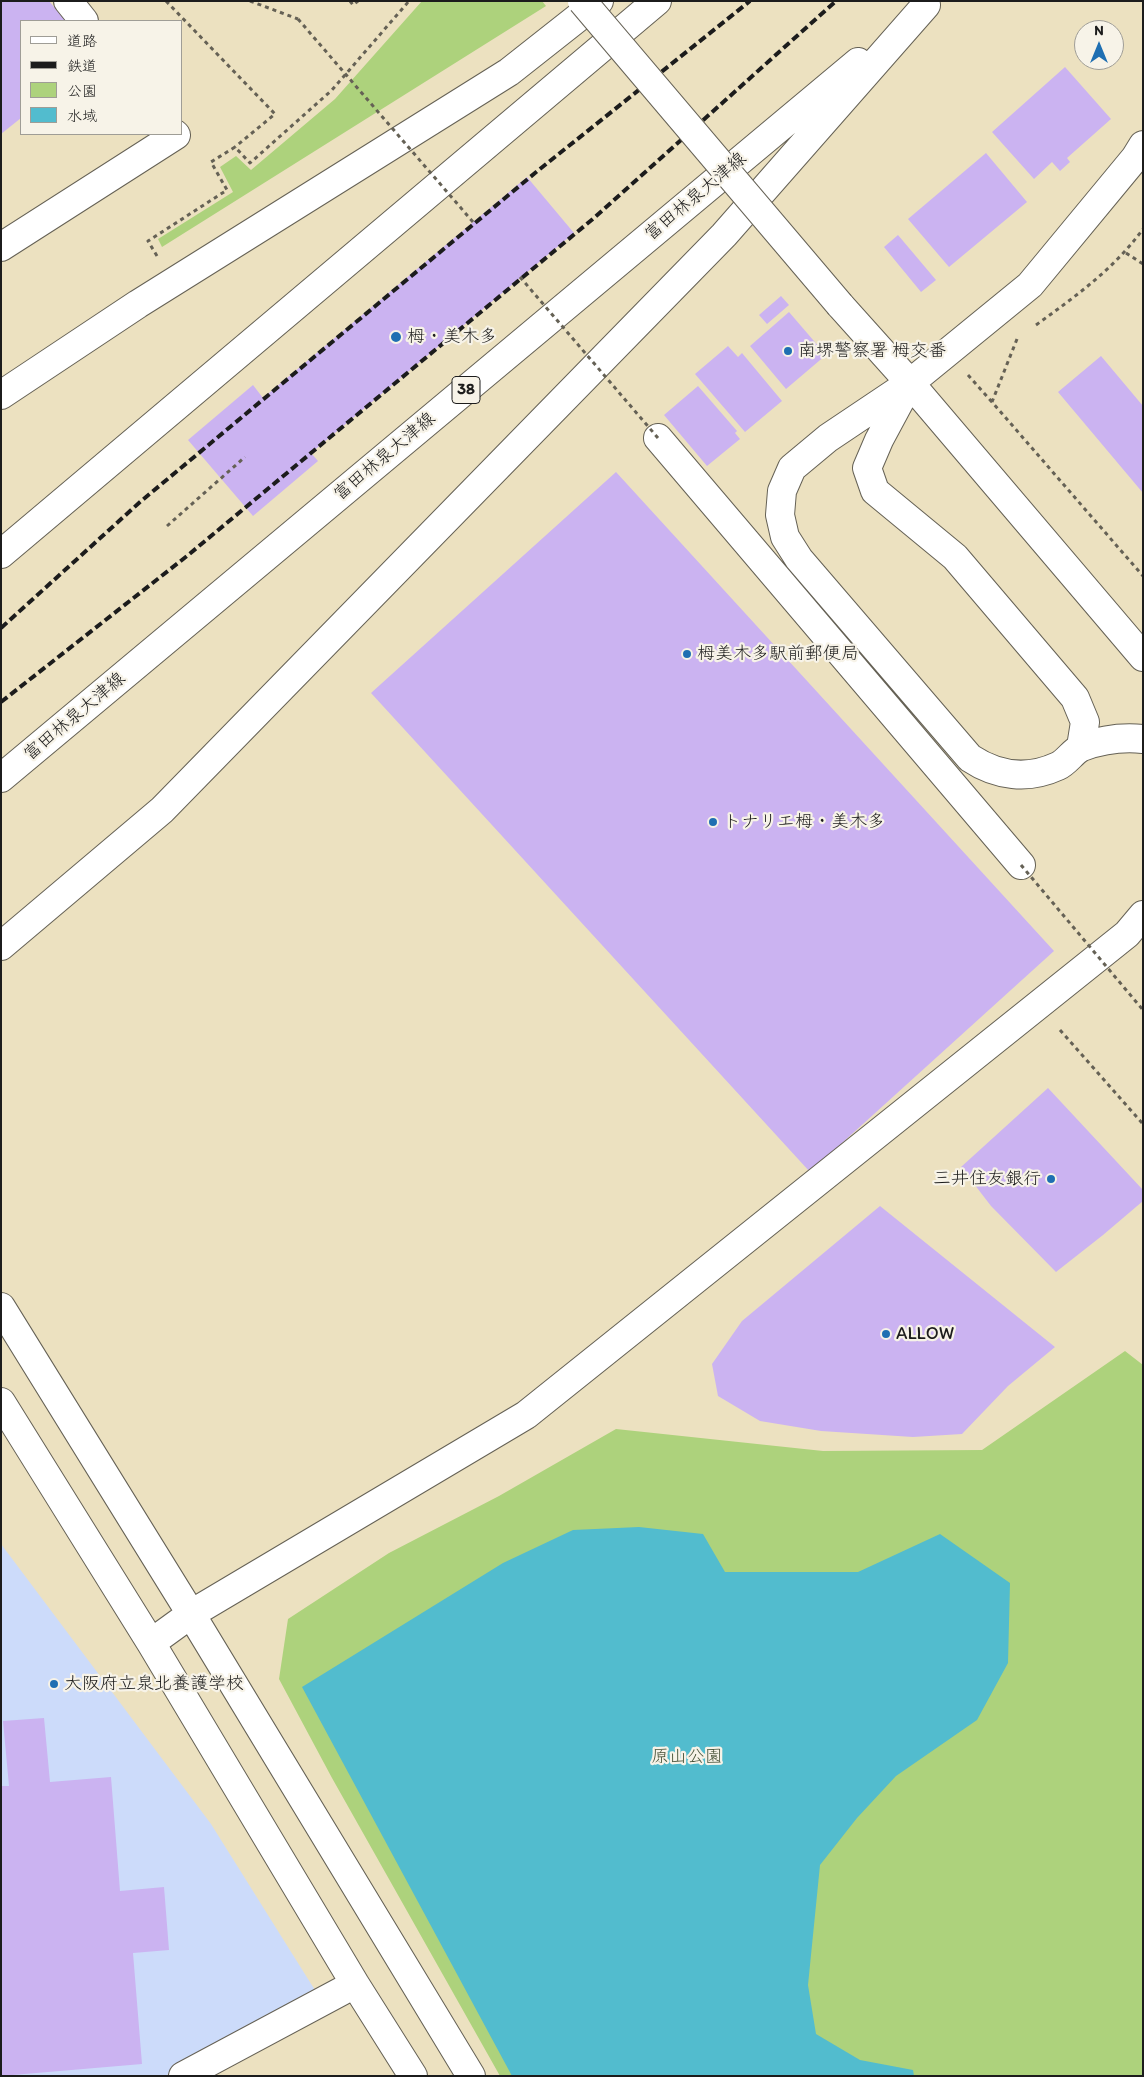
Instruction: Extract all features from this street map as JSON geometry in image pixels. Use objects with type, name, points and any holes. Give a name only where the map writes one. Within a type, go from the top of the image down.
[{"type":"street","points":[[68,1],[83,20]]},
{"type":"street","points":[[582,1],[840,305],[910,383],[1143,657]]},
{"type":"street","points":[[1,395],[146,299],[509,72],[599,1]]},
{"type":"street","points":[[1,554],[657,1]]},
{"type":"street","points":[[1,946],[170,803],[724,236],[928,3]]},
{"type":"street","name":"富田林泉大津線","points":[[1,778],[928,3]]},
{"type":"street","points":[[1,247],[176,135]]},
{"type":"street","points":[[1143,145],[1135,158],[1030,285],[910,383],[828,438],[792,468],[782,491],[780,515],[785,537],[800,558],[970,758],[987,769],[1010,775],[1034,773],[1059,766],[1081,747],[1124,737],[1143,739]]},
{"type":"street","points":[[910,383],[879,440],[867,468],[875,491],[955,557],[1075,698],[1085,722],[1081,747]]},
{"type":"street","points":[[658,438],[1021,865]]},
{"type":"street","points":[[151,1643],[191,1614],[526,1415],[1127,934],[1143,915]]},
{"type":"street","points":[[1,1307],[191,1614],[471,2076]]},
{"type":"street","points":[[1,1402],[151,1643],[355,1984],[413,2076]]},
{"type":"street","points":[[183,2076],[355,1984]]},
{"type":"path","points":[[148,261],[157,256],[148,241],[227,190],[211,162],[234,147],[275,114],[166,1]]},
{"type":"path","points":[[250,1],[298,19],[473,222]]},
{"type":"path","points":[[350,1],[353,5],[358,1]]},
{"type":"path","points":[[234,147],[250,163],[332,90],[409,1]]},
{"type":"path","points":[[1032,328],[1090,285],[1126,253],[1143,229]]},
{"type":"path","points":[[1126,253],[1143,264]]},
{"type":"path","points":[[520,278],[658,438]]},
{"type":"path","points":[[1024,334],[1017,339],[992,402],[1143,576]]},
{"type":"path","points":[[167,526],[245,457]]},
{"type":"path","points":[[1021,865],[1143,1010]]},
{"type":"path","points":[[1038,1005],[1143,1124]]},
{"type":"shaded area","name":"大阪府立泉北養護学校","points":[[1,1544],[211,1824],[318,1995],[165,2076],[1,2076]]},
{"type":"green space","points":[[422,1],[542,1],[546,6],[162,247],[158,239],[233,192],[220,167],[236,156],[251,170],[335,99]]},
{"type":"green space","name":"原山公園","points":[[1125,1351],[1143,1365],[1143,2076],[500,2076],[332,1778],[279,1679],[288,1619],[389,1553],[499,1496],[616,1429],[823,1451],[982,1450]]},
{"type":"water","points":[[639,1527],[703,1534],[725,1572],[858,1572],[940,1534],[1010,1583],[1008,1663],[977,1720],[896,1776],[857,1818],[820,1865],[808,1985],[816,2034],[860,2060],[913,2070],[914,2076],[512,2076],[302,1687],[503,1563],[573,1530]]},
{"type":"building","points":[[1,1],[49,1],[65,20],[20,20],[20,119],[1,134]]},
{"type":"building","points":[[1065,67],[1111,119],[1067,158],[1070,162],[1060,171],[1052,162],[1034,179],[992,132]]},
{"type":"building","points":[[986,153],[1027,202],[949,267],[908,219]]},
{"type":"building","points":[[527,177],[574,233],[311,453],[318,461],[253,516],[188,440],[253,385],[263,398]]},
{"type":"building","points":[[898,235],[936,280],[921,292],[884,247]]},
{"type":"building","points":[[781,296],[789,305],[767,324],[759,315]]},
{"type":"building","name":"南堺警察署 栂交番","points":[[789,312],[826,355],[786,389],[750,346]]},
{"type":"building","points":[[728,346],[738,357],[742,353],[782,401],[745,432],[695,374]]},
{"type":"building","points":[[1101,356],[1143,406],[1143,493],[1058,392]]},
{"type":"building","points":[[698,386],[737,431],[735,433],[740,439],[707,466],[664,415]]},
{"type":"building","name":"トナリエ栂・美木多","points":[[616,472],[1054,951],[810,1172],[371,693]]},
{"type":"building","name":"三井住友銀行","points":[[1048,1088],[1143,1190],[1143,1201],[1056,1272],[991,1206],[961,1167]]},
{"type":"building","name":"ALLOW","points":[[880,1206],[1055,1347],[1008,1386],[962,1434],[913,1437],[821,1431],[760,1421],[718,1396],[712,1364],[742,1321]]},
{"type":"building","points":[[44,1718],[50,1782],[111,1777],[120,1891],[164,1887],[169,1950],[133,1953],[142,2064],[1,2076],[1,1786],[9,1786],[3,1721]]},
{"type":"railway","points":[[1,628],[140,502],[535,173],[750,1]]},
{"type":"railway","points":[[1,702],[187,556],[594,218],[836,1]]},
{"type":"place","name":"栂・美木多","points":[[396,337]]},
{"type":"place","name":"南堺警察署 栂交番","points":[[788,351]]},
{"type":"place","name":"栂美木多駅前郵便局","points":[[687,654]]},
{"type":"place","name":"トナリエ栂・美木多","points":[[713,822]]},
{"type":"place","name":"三井住友銀行","points":[[1051,1179]]},
{"type":"place","name":"ALLOW","points":[[886,1334]]},
{"type":"place","name":"大阪府立泉北養護学校","points":[[54,1684]]}]
